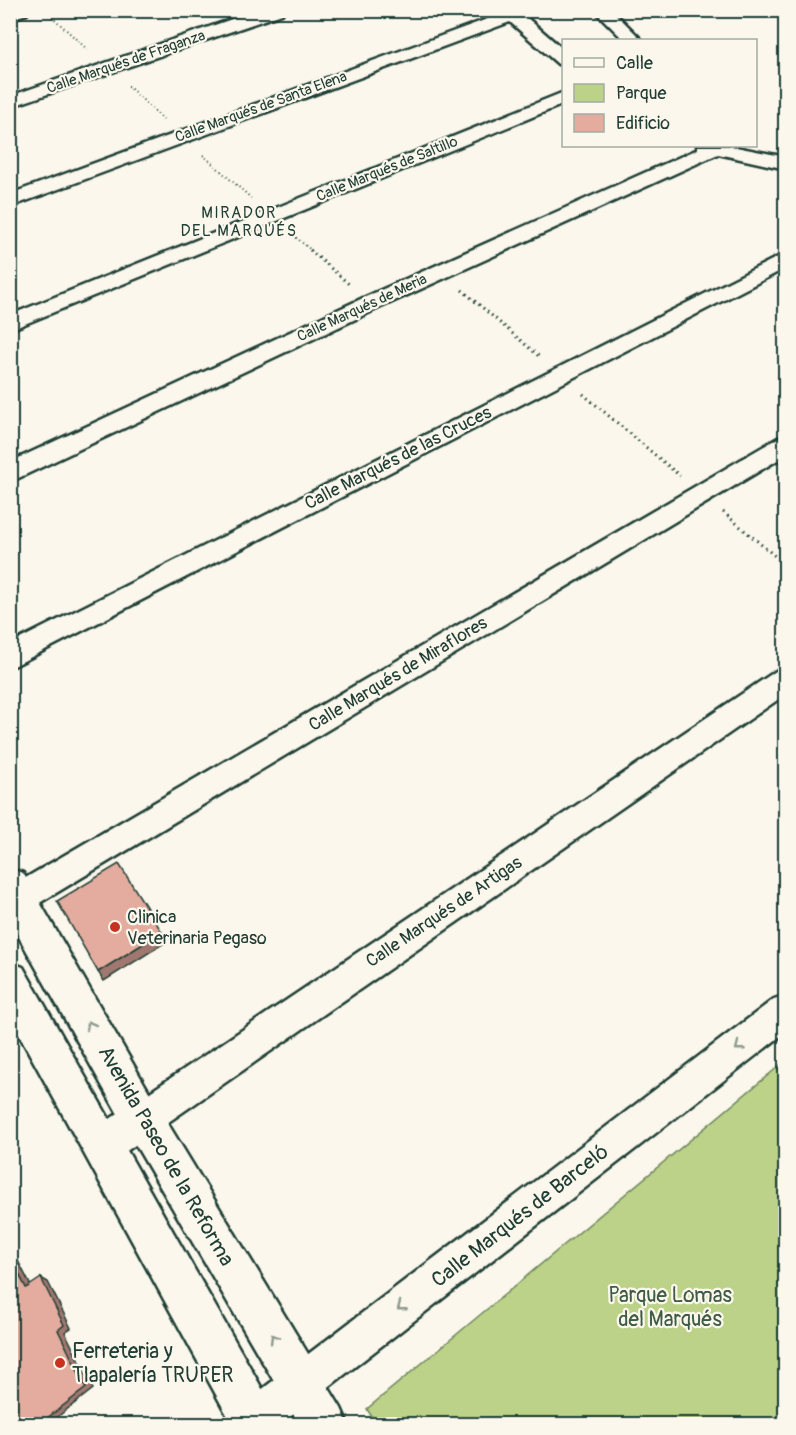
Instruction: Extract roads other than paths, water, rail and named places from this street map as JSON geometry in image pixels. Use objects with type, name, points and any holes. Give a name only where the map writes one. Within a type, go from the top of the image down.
[{"type":"street","points":[[10,14],[21,10]]},
{"type":"street","name":"Calle Marqués de Fraganza","points":[[10,102],[276,10]]},
{"type":"street","points":[[602,10],[632,39]]},
{"type":"street","points":[[510,13],[562,58]]},
{"type":"street","name":"Calle Marqués de Santa Elena","points":[[10,201],[510,13]]},
{"type":"street","name":"Calle Marqués de Saltillo","points":[[10,323],[562,98]]},
{"type":"street","name":"Calle Marqués de Meria","points":[[10,473],[371,303],[713,147]]},
{"type":"street","points":[[719,147],[786,163]]},
{"type":"street","name":"Calle Marqués de las Cruces","points":[[10,657],[786,259]]},
{"type":"street","name":"Calle Marqués de Miraflores","points":[[13,896],[786,444]]},
{"type":"street","name":"Calle Marqués de Artigas","points":[[102,1146],[786,679]]},
{"type":"street","name":"Avenida Paseo de la Reforma","points":[[13,896],[325,1425]]},
{"type":"street","points":[[10,980],[256,1422]]},
{"type":"street","name":"Calle Marqués de Barceló","points":[[256,1422],[302,1384],[786,1011]]},
{"type":"place","name":"Clinica Veterinaria Pegaso","points":[[115,927]]},
{"type":"place","name":"Ferreteria y Tlapalería TRUPER","points":[[60,1363]]},
{"type":"district","name":"MIRADOR DEL MARQUÉS","points":[[239,222]]},
{"type":"park label","name":"Parque Lomas del Marqués","points":[[670,1307]]}]
